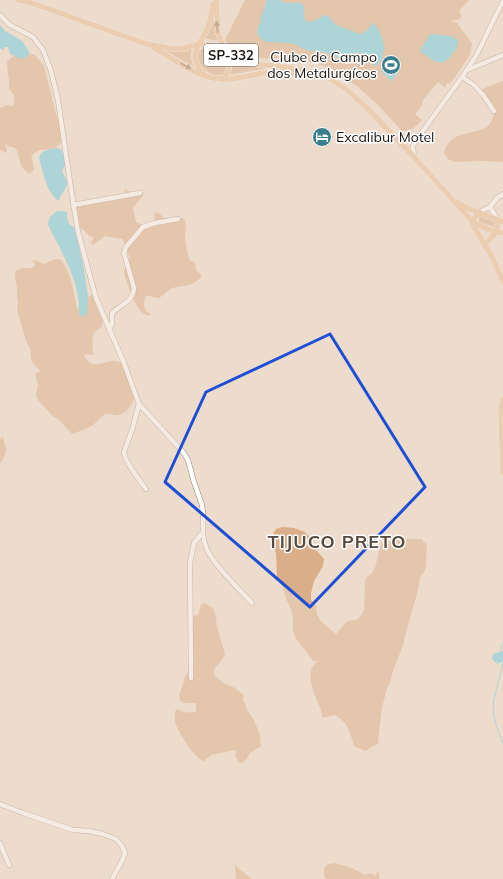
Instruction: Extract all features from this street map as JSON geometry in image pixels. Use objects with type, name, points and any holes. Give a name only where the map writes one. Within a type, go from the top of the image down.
[{"type":"main road","name":"SP-332","points":[[18,0],[29,2],[146,44],[205,76],[223,79],[280,72],[316,74]]},
{"type":"main road","points":[[205,76],[198,66],[195,58],[195,52],[210,23],[215,0]]},
{"type":"main road","points":[[215,0],[218,33],[229,58],[230,66],[223,79]]},
{"type":"main road","name":"SP-332","points":[[146,44],[178,49],[199,44],[210,46],[226,52],[240,60],[300,70],[330,79],[346,88],[366,107],[422,165],[472,221],[487,229],[503,233]]},
{"type":"main road","name":"SP-332","points":[[452,198],[467,208],[500,221]]},
{"type":"main road","points":[[479,212],[472,221],[473,225],[497,266],[503,282]]},
{"type":"main road","points":[[485,245],[496,232],[500,221]]},
{"type":"main road","points":[[503,399],[501,410],[503,473]]},
{"type":"street","points":[[422,165],[412,147],[476,56],[503,2]]},
{"type":"street","points":[[0,15],[10,25],[33,37],[43,50],[55,84],[78,232],[96,298],[124,363],[139,404],[184,452],[188,460],[202,505],[203,532],[205,545],[209,553],[215,562],[252,603]]},
{"type":"street","points":[[467,70],[503,55]]},
{"type":"street","points":[[462,77],[474,85],[484,96],[494,111]]},
{"type":"street","points":[[401,144],[419,136]]},
{"type":"street","points":[[73,205],[140,193]]},
{"type":"street","points":[[479,212],[490,207],[497,198],[503,194]]},
{"type":"street","points":[[490,207],[500,221]]},
{"type":"street","points":[[110,330],[112,324],[112,313],[127,302],[134,293],[134,288],[124,253],[126,246],[143,227],[149,224],[178,219]]},
{"type":"street","points":[[139,404],[124,456],[146,489]]},
{"type":"street","points":[[191,678],[190,563],[194,543],[203,532]]},
{"type":"street","points":[[0,804],[73,830],[96,833],[116,839],[122,846],[125,853],[112,879]]},
{"type":"street","points":[[0,843],[8,865]]},
{"type":"highlighted area","points":[[330,334],[425,487],[310,607],[165,482],[206,392]]},
{"type":"shaded area","name":"Clube de Campo dos Metalurgícos","points":[[245,0],[469,0],[460,10],[459,13],[462,14],[460,18],[458,20],[450,21],[457,23],[472,43],[470,55],[450,84],[447,83],[445,88],[438,82],[422,101],[423,104],[415,114],[422,120],[415,127],[402,131],[380,107],[357,86],[327,67],[312,62],[297,60],[255,58],[235,51],[225,40]]},
{"type":"shaded area","points":[[213,16],[217,41],[205,38]]},
{"type":"shaded area","points":[[193,47],[191,57],[194,67],[162,49]]},
{"type":"shaded area","points":[[204,48],[213,49],[226,60],[228,68],[225,74],[211,74],[202,67],[199,63],[197,54]]},
{"type":"shaded area","points":[[23,51],[35,55],[44,66],[56,114],[59,120],[62,140],[55,148],[41,150],[34,153],[31,157],[34,170],[29,174],[21,166],[17,150],[5,143],[7,152],[6,153],[0,150],[0,108],[7,105],[14,105],[14,95],[9,89],[7,62],[16,53]]},
{"type":"shaded area","points":[[232,59],[245,64],[267,68],[229,75],[232,69]]},
{"type":"shaded area","points":[[503,81],[503,162],[454,162],[448,159],[444,153],[448,144],[454,138],[484,129],[490,124],[494,110],[480,90]]},
{"type":"shaded area","points":[[125,189],[131,192],[144,194],[133,208],[136,222],[143,225],[151,225],[154,220],[155,213],[157,212],[163,218],[175,220],[181,218],[184,219],[186,226],[185,239],[188,255],[190,261],[195,262],[196,270],[201,274],[201,277],[193,284],[173,288],[158,298],[146,296],[144,307],[151,315],[142,313],[139,309],[126,280],[124,270],[130,258],[122,239],[105,236],[93,245],[91,242],[93,237],[88,235],[80,228],[78,224],[75,205],[90,205],[119,200],[124,197]]},
{"type":"shaded area","points":[[481,216],[496,222],[494,227],[480,222],[479,217]]},
{"type":"shaded area","points":[[55,259],[60,259],[67,269],[72,282],[77,308],[81,308],[92,295],[101,312],[103,324],[93,335],[93,355],[86,354],[84,356],[93,364],[101,364],[112,361],[120,362],[123,365],[135,394],[132,404],[124,413],[116,415],[105,414],[93,425],[72,434],[58,419],[52,416],[38,400],[36,395],[38,385],[35,373],[38,373],[40,370],[35,366],[31,359],[31,350],[26,341],[17,310],[18,301],[15,272],[23,268],[32,268],[35,266],[32,260],[44,264]]},
{"type":"shaded area","points":[[3,437],[6,451],[0,464],[0,438]]},
{"type":"shaded area","points":[[282,527],[294,528],[305,532],[310,537],[316,550],[324,559],[323,566],[314,581],[311,600],[316,605],[317,614],[320,620],[336,634],[346,622],[358,619],[362,614],[364,609],[366,578],[375,568],[381,542],[405,539],[422,539],[423,543],[424,541],[427,545],[426,568],[420,577],[418,590],[402,648],[387,688],[382,708],[378,744],[366,751],[355,747],[346,725],[340,718],[335,715],[322,718],[322,712],[311,681],[311,670],[318,661],[313,661],[295,637],[293,631],[292,612],[277,577],[276,553],[273,534],[276,529]]},
{"type":"shaded area","points":[[204,603],[212,607],[215,612],[217,627],[225,654],[214,669],[214,675],[223,683],[235,688],[244,695],[243,700],[260,735],[261,746],[250,753],[246,760],[242,763],[239,763],[235,755],[237,751],[234,750],[212,755],[206,759],[205,762],[194,753],[175,723],[176,709],[186,712],[196,712],[195,703],[184,703],[180,700],[179,696],[185,677],[194,661],[192,627],[193,616],[198,615],[201,606]]},
{"type":"shaded area","points":[[333,863],[350,868],[365,875],[371,873],[375,876],[378,871],[380,879],[327,879],[324,876],[324,869],[327,865]]},
{"type":"shaded area","points":[[235,864],[238,868],[252,879],[235,879]]},
{"type":"water","points":[[267,0],[280,0],[286,3],[301,4],[304,7],[304,17],[307,22],[316,20],[324,15],[328,16],[336,25],[360,34],[365,32],[374,23],[384,45],[383,56],[376,66],[374,66],[370,59],[358,52],[347,59],[341,60],[326,53],[307,50],[292,44],[265,41],[258,35],[258,31],[259,24],[262,23],[260,20]]},
{"type":"water","points":[[0,25],[5,31],[21,40],[29,52],[27,57],[21,59],[10,54],[8,47],[5,47],[3,50],[0,48]]},
{"type":"water","points":[[429,35],[451,36],[458,40],[457,47],[453,53],[442,63],[434,61],[420,51]]},
{"type":"water","points":[[384,65],[398,72],[392,81],[381,71]]},
{"type":"water","points":[[57,148],[62,151],[65,157],[66,165],[63,172],[67,182],[66,187],[58,201],[48,187],[39,157],[44,151]]},
{"type":"water","points":[[57,211],[67,212],[68,222],[75,228],[84,269],[88,297],[87,314],[81,317],[79,315],[77,291],[70,268],[48,225],[52,215]]},
{"type":"water","points":[[503,651],[503,661],[497,664],[492,659],[493,654]]},
{"type":"waterway","points":[[500,652],[503,642]]},
{"type":"waterway","points":[[503,661],[493,705],[495,721],[503,743]]},
{"type":"place","name":"Clube de Campo dos Metalurgícos","points":[[391,65]]},
{"type":"place","name":"Excalibur Motel","points":[[322,137]]},
{"type":"district","name":"TIJUCO PRETO","points":[[337,541]]}]
